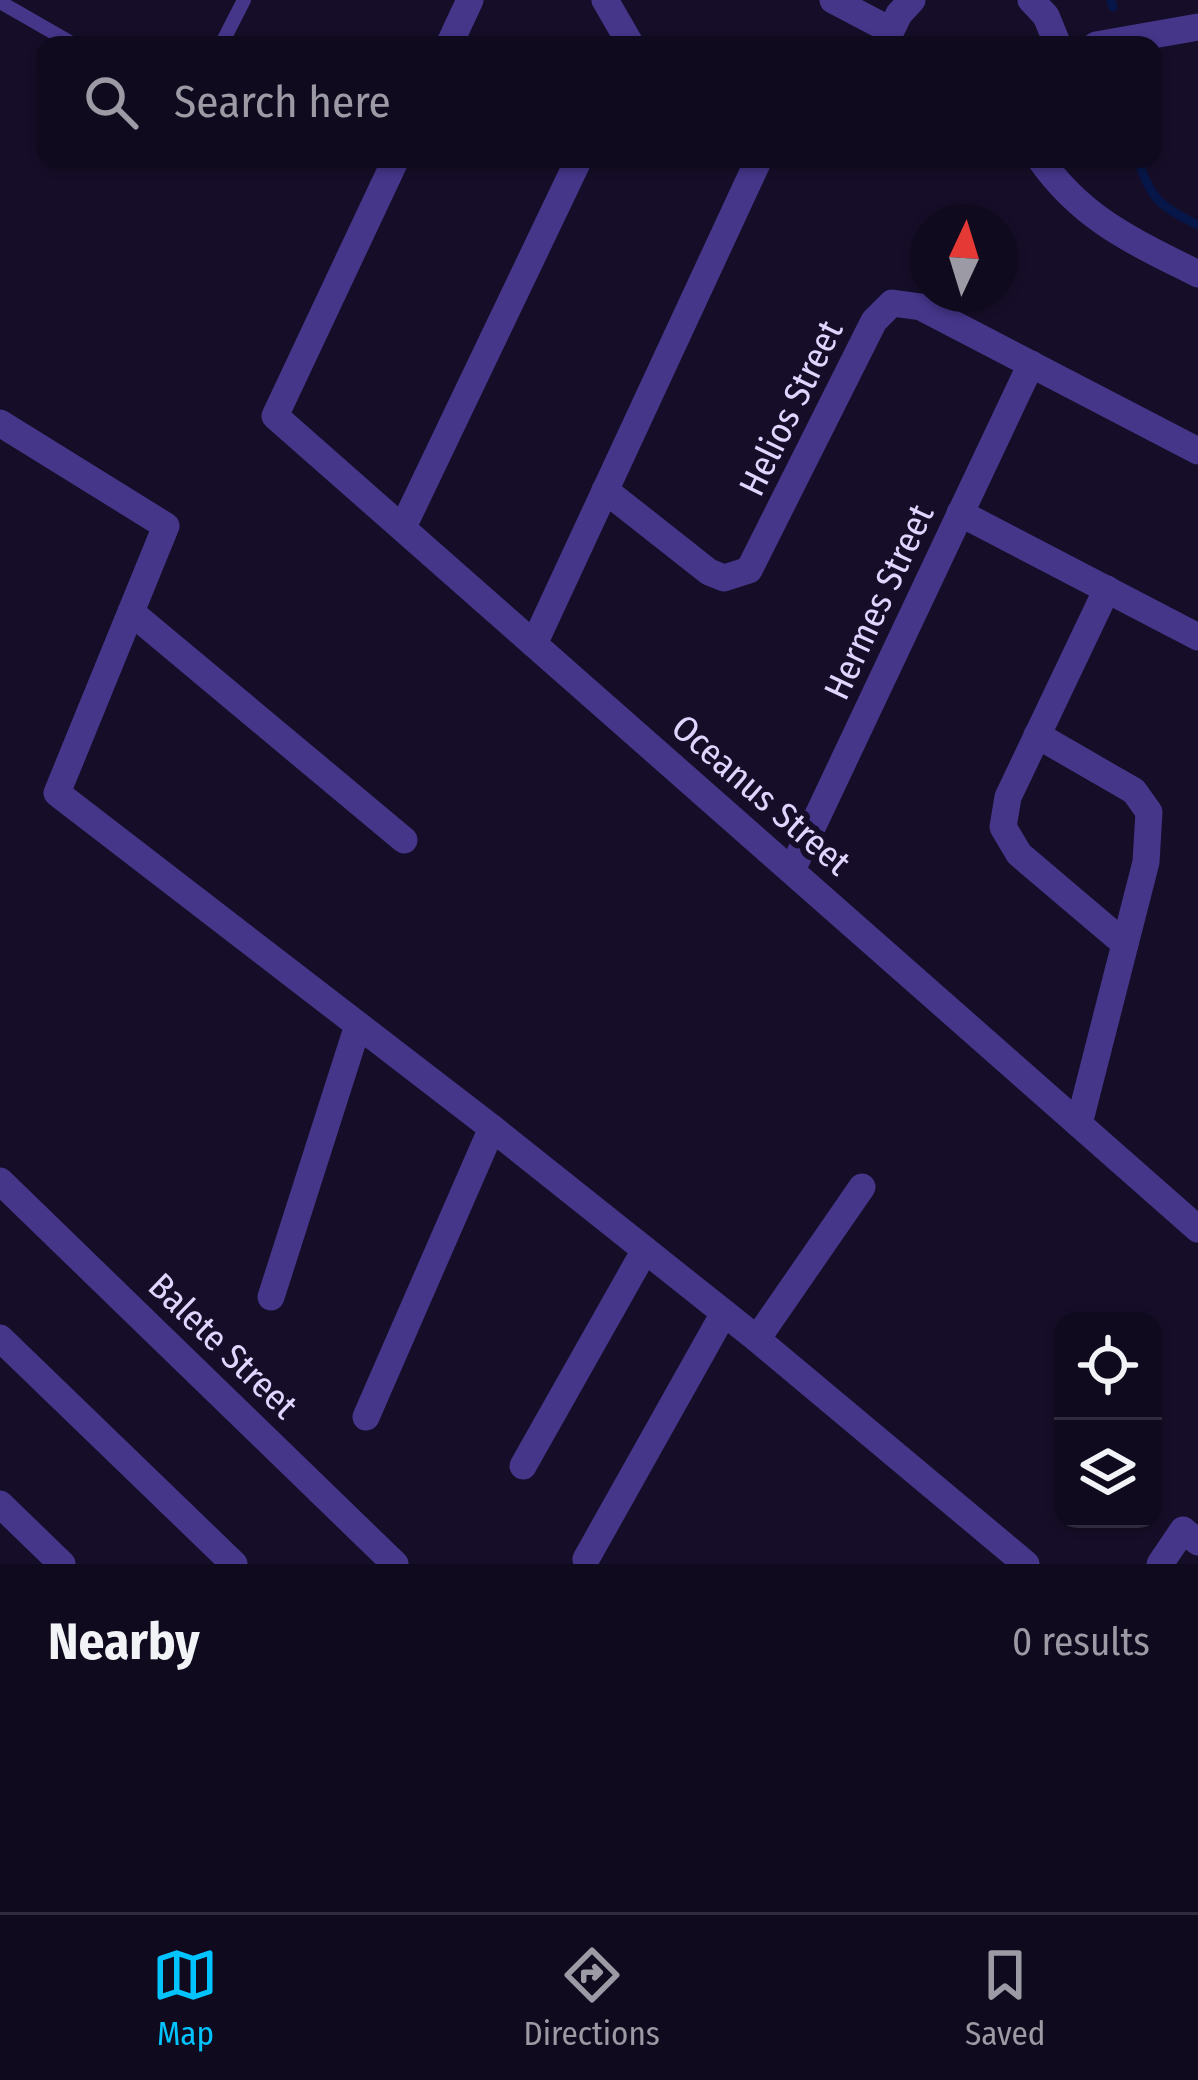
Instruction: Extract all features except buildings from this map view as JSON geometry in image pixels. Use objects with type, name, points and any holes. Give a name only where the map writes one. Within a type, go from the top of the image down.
[{"type":"street","points":[[453,36],[470,0]]},
{"type":"street","points":[[605,0],[626,36]]},
{"type":"street","points":[[833,0],[886,36]]},
{"type":"street","points":[[888,36],[912,0]]},
{"type":"street","points":[[1030,0],[1046,16],[1054,36]]},
{"type":"street","points":[[1147,36],[1198,27]]},
{"type":"street","name":"Oceanus Street","points":[[392,168],[275,416],[1198,1229]]},
{"type":"street","points":[[403,527],[575,168]]},
{"type":"street","points":[[534,644],[754,168]]},
{"type":"street","points":[[1047,168],[1092,217],[1198,274]]},
{"type":"street","name":"Helios Street","points":[[605,490],[709,572],[738,577],[756,560],[881,310],[892,303],[921,308],[1198,451]]},
{"type":"street","name":"Hermes Street","points":[[792,870],[1030,364]]},
{"type":"street","points":[[0,423],[166,526],[57,794],[492,1128],[757,1339],[1025,1564]]},
{"type":"street","points":[[960,513],[1198,637]]},
{"type":"street","points":[[1107,589],[1008,797],[1003,827],[1019,854],[1125,944]]},
{"type":"street","points":[[131,612],[404,840]]},
{"type":"street","points":[[1037,735],[1134,790],[1149,812],[1146,862],[1079,1124]]},
{"type":"street","points":[[271,1297],[358,1025]]},
{"type":"street","points":[[366,1417],[492,1128]]},
{"type":"street","name":"Balete Street","points":[[0,1180],[392,1563]]},
{"type":"street","points":[[757,1339],[862,1187]]},
{"type":"street","points":[[523,1466],[645,1250]]},
{"type":"street","points":[[586,1559],[724,1313]]},
{"type":"street","points":[[0,1338],[234,1564]]},
{"type":"street","points":[[0,1504],[62,1564]]},
{"type":"street","points":[[1160,1564],[1183,1530],[1198,1542]]},
{"type":"lane","points":[[226,36],[244,0]]},
{"type":"lane","points":[[0,2],[60,36]]},
{"type":"waterway","points":[[1111,0],[1113,7]]},
{"type":"waterway","points":[[1141,168],[1159,200],[1198,225]]}]
